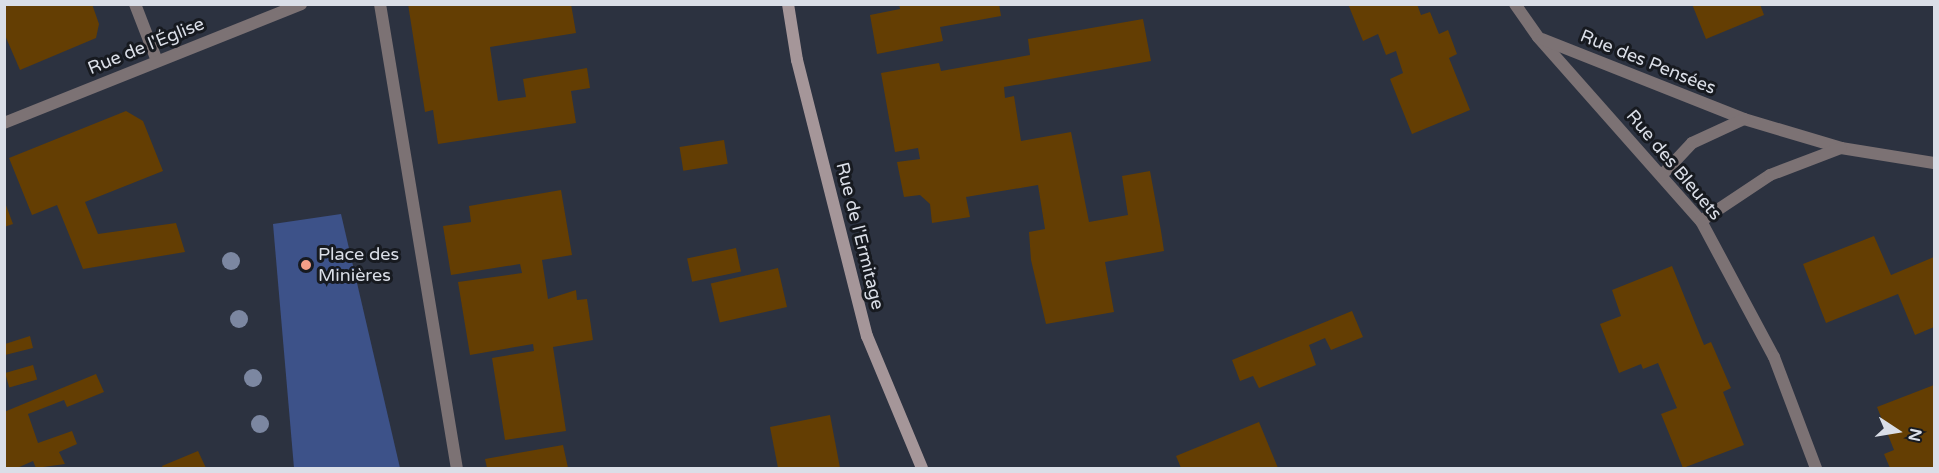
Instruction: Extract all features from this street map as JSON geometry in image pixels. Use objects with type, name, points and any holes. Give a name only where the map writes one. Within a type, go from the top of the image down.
[{"type":"main road","name":"Rue de l'Ermitage","points":[[788,4],[797,60],[867,336],[914,454],[922,468]]},
{"type":"main road","points":[[914,454],[917,468]]},
{"type":"street","points":[[135,4],[157,61]]},
{"type":"street","name":"Rue de l'Église","points":[[4,123],[301,4]]},
{"type":"street","points":[[380,4],[457,468]]},
{"type":"street","name":"Rue des Bleuets","points":[[1515,4],[1538,37],[1701,221],[1774,357],[1816,468]]},
{"type":"street","name":"Rue des Pensées","points":[[1538,37],[1744,119],[1841,148],[1935,163]]},
{"type":"street","points":[[1662,175],[1692,143],[1744,119]]},
{"type":"street","name":"Rue des Pensées","points":[[1701,221],[1770,175],[1841,148]]},
{"type":"shaded area","points":[[341,214],[400,468],[294,468],[273,224]]},
{"type":"building","points":[[8,4],[92,4],[99,24],[96,38],[20,70],[4,33],[4,7]]},
{"type":"building","points":[[408,4],[571,4],[576,33],[490,47],[498,101],[526,97],[523,79],[587,68],[590,88],[571,91],[576,123],[438,144],[433,110],[425,112]]},
{"type":"building","points":[[899,4],[999,4],[1001,16],[940,27],[943,41],[877,54],[870,15],[900,9]]},
{"type":"building","points":[[1348,4],[1417,4],[1421,15],[1430,12],[1439,34],[1448,30],[1457,54],[1449,58],[1470,110],[1412,134],[1390,79],[1403,73],[1396,51],[1386,55],[1378,34],[1363,41]]},
{"type":"building","points":[[1692,4],[1760,4],[1764,15],[1706,39]]},
{"type":"building","points":[[1143,19],[1151,61],[1004,87],[1005,98],[1014,96],[1021,141],[1071,132],[1089,222],[1128,215],[1122,176],[1150,171],[1161,231],[1164,251],[1105,262],[1114,312],[1046,324],[1031,260],[1029,232],[1045,229],[1038,185],[966,197],[970,217],[932,223],[930,204],[920,195],[904,197],[897,162],[920,159],[918,148],[895,152],[881,73],[939,63],[941,71],[1030,55],[1028,39]]},
{"type":"building","points":[[126,111],[143,121],[163,171],[85,202],[98,234],[176,223],[185,252],[83,269],[57,205],[32,215],[9,158]]},
{"type":"building","points":[[724,140],[728,164],[683,171],[680,147]]},
{"type":"building","points":[[561,190],[572,255],[542,260],[548,299],[576,290],[577,300],[587,299],[593,340],[553,347],[566,431],[505,440],[492,358],[534,351],[533,344],[470,355],[458,282],[522,273],[520,264],[451,275],[443,226],[471,222],[469,206]]},
{"type":"building","points":[[4,200],[13,224],[4,227]]},
{"type":"building","points":[[1874,236],[1891,275],[1934,257],[1934,327],[1915,335],[1898,294],[1826,323],[1803,264]]},
{"type":"building","points":[[736,248],[741,271],[692,282],[687,258]]},
{"type":"building","points":[[1672,266],[1704,345],[1711,342],[1731,388],[1723,392],[1744,445],[1683,468],[1661,414],[1677,408],[1658,363],[1643,369],[1641,364],[1619,373],[1600,324],[1621,316],[1612,290]]},
{"type":"building","points":[[778,268],[787,307],[720,322],[711,284]]},
{"type":"building","points":[[1352,311],[1363,337],[1331,350],[1325,338],[1309,345],[1316,365],[1259,388],[1253,376],[1240,381],[1232,360]]},
{"type":"building","points":[[30,336],[33,348],[5,355],[5,344]]},
{"type":"building","points":[[33,365],[37,379],[9,387],[5,373]]},
{"type":"building","points":[[96,374],[104,392],[67,407],[64,400],[28,414],[38,443],[72,431],[77,444],[59,452],[65,464],[36,468],[33,461],[17,468],[4,468],[4,412]]},
{"type":"building","points":[[1934,385],[1934,468],[1890,468],[1884,454],[1894,450],[1877,407]]},
{"type":"building","points":[[830,415],[840,468],[778,468],[770,427]]},
{"type":"building","points":[[1259,422],[1278,468],[1181,468],[1176,456]]},
{"type":"building","points":[[563,445],[568,468],[487,468],[485,459]]},
{"type":"building","points":[[198,451],[206,468],[163,468],[162,466]]},
{"type":"place","name":"Place des Minières","points":[[306,265]]}]
